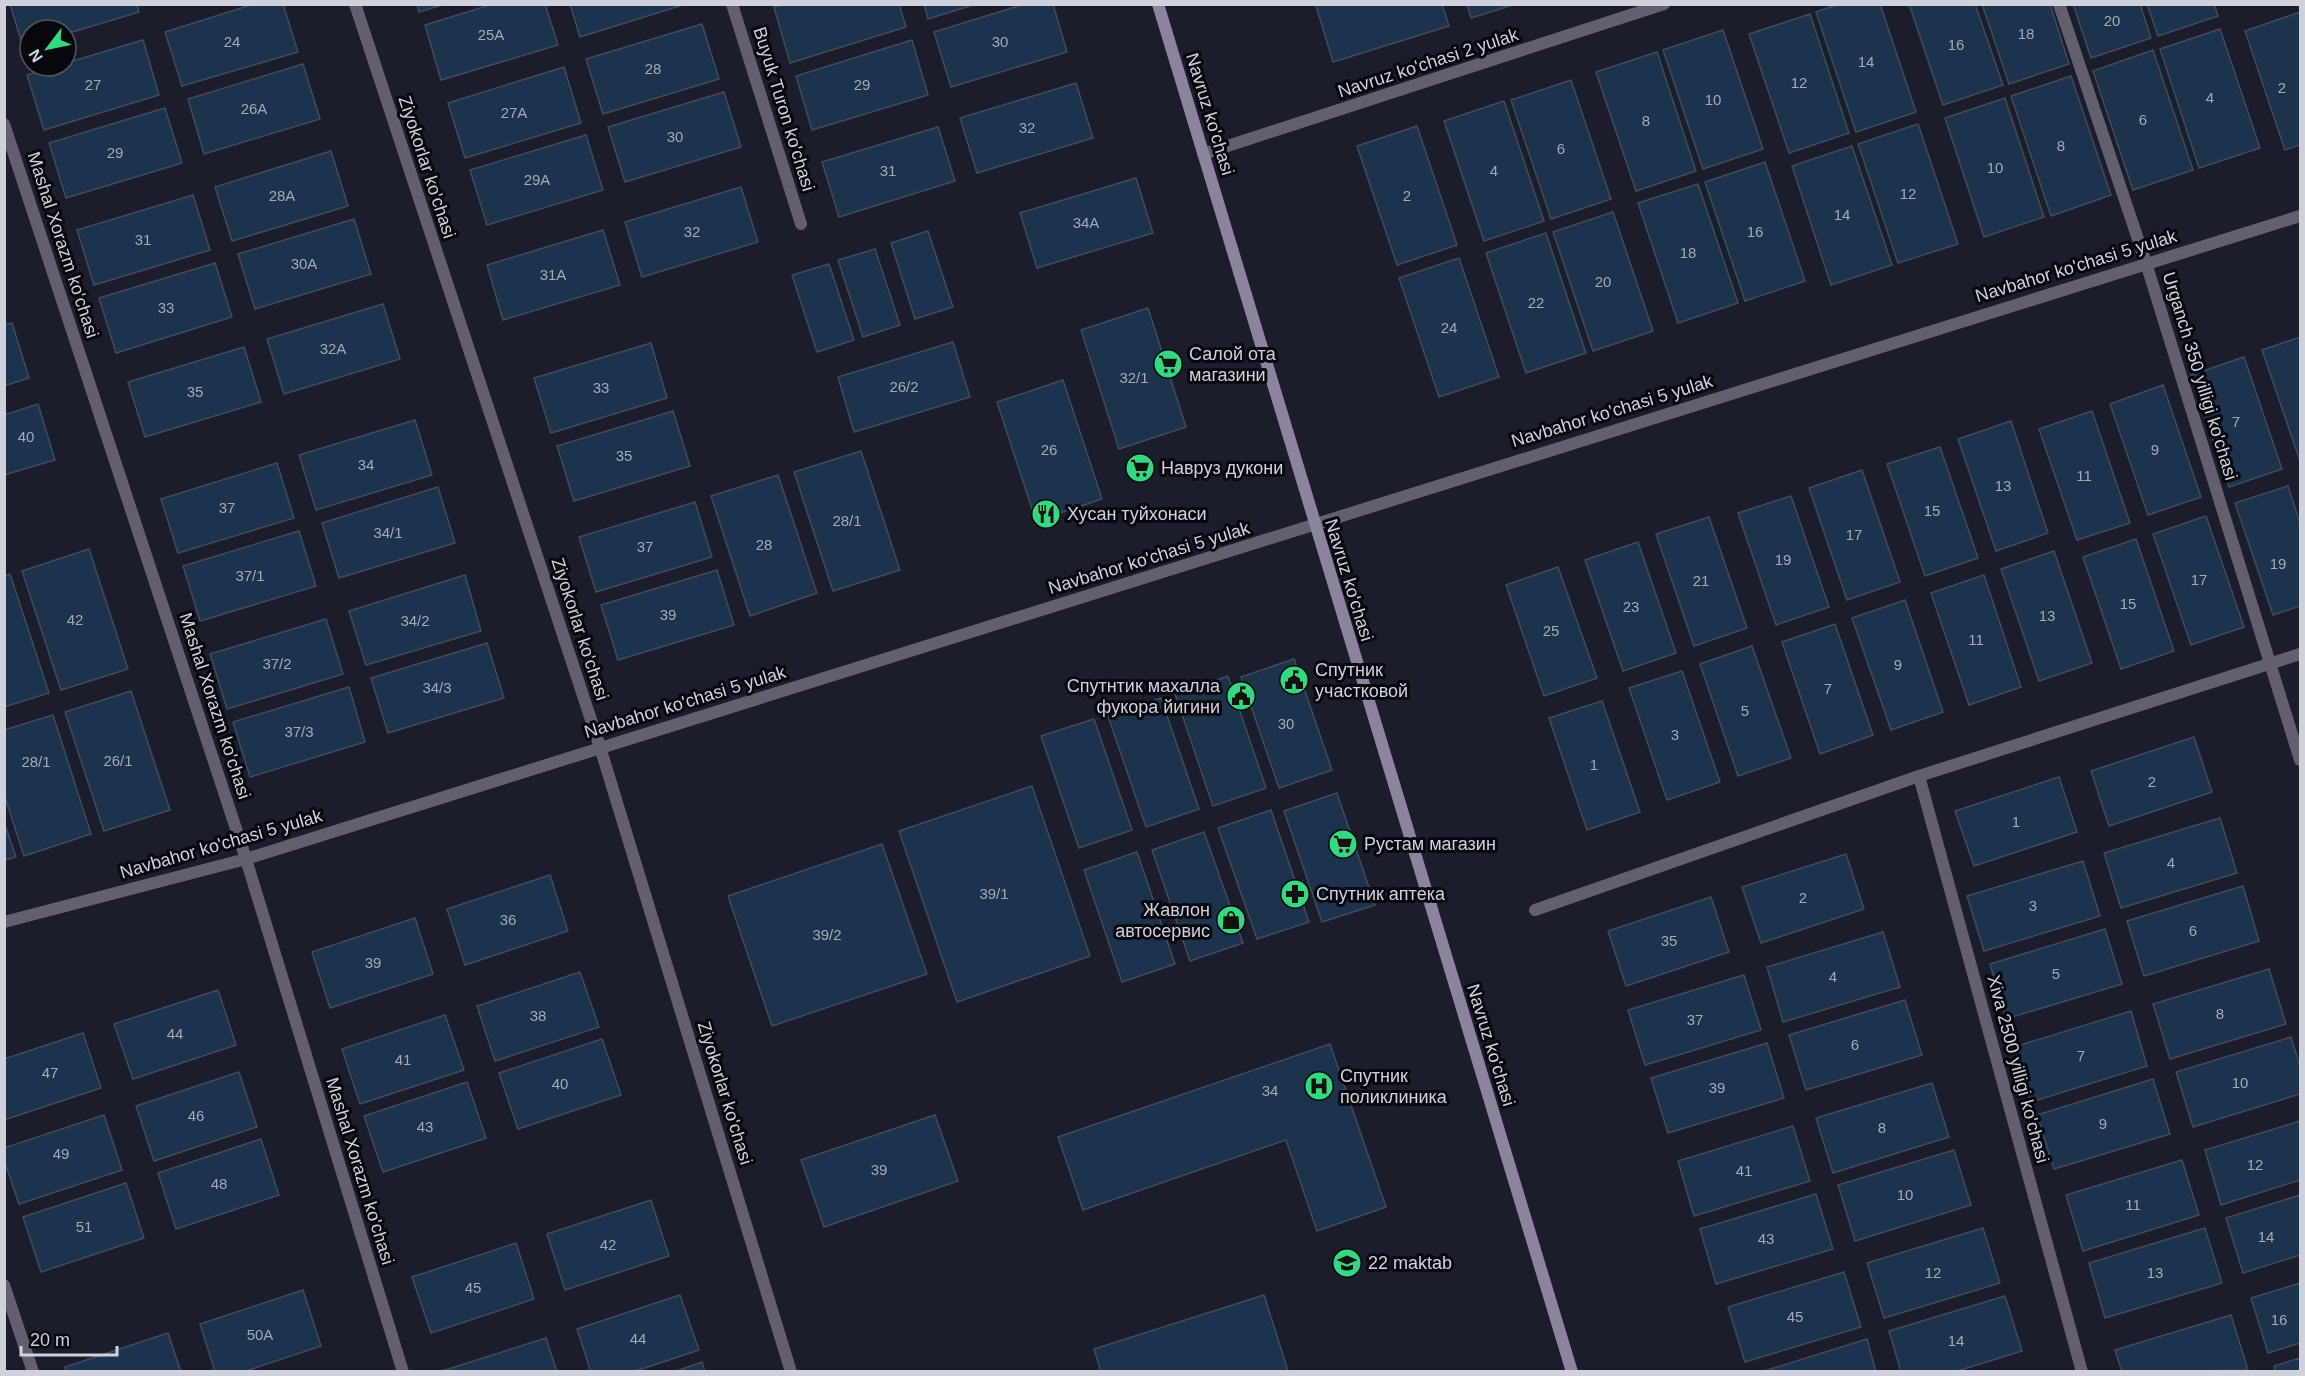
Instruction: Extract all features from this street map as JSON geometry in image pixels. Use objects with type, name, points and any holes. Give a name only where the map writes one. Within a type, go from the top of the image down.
[{"type":"street","name":"Ziyokorlar ko'chasi","points":[[355,4],[600,747],[791,1371]]},
{"type":"street","name":"Buyuk Turon ko'chasi","points":[[732,4],[801,224]]},
{"type":"street","name":"Navruz ko'chasi","points":[[1158,4],[1314,526],[1572,1371]]},
{"type":"street","name":"Navruz ko'chasi 2 yulak","points":[[1203,154],[1645,7],[1664,4]]},
{"type":"street","name":"Urganch 350 yilligi ko'chasi","points":[[2059,4],[2146,263],[2301,760]]},
{"type":"street","name":"Mashal Xorazm ko'chasi","points":[[4,124],[246,859],[403,1371]]},
{"type":"street","name":"Navbahor ko'chasi 5 yulak","points":[[4,922],[246,859],[2301,216]]},
{"type":"street","points":[[1535,910],[1919,776],[2301,654]]},
{"type":"street","name":"Xiva 2500 yilligi ko'chasi","points":[[1919,776],[2082,1371]]},
{"type":"street","points":[[4,1285],[33,1371]]},
{"type":"building","points":[[10,4],[137,4],[139,12],[78,30],[78,18],[18,18],[18,30]]},
{"type":"building","points":[[254,4],[283,4],[298,52],[182,86],[165,32]]},
{"type":"building","points":[[417,4],[445,4],[419,12]]},
{"type":"building","points":[[493,4],[545,4],[558,45],[441,80],[425,25]]},
{"type":"building","points":[[570,4],[686,4],[580,37]]},
{"type":"building","points":[[783,4],[899,4],[906,27],[790,63],[774,7]]},
{"type":"building","points":[[924,4],[976,4],[928,19]]},
{"type":"building","points":[[1025,4],[1053,4],[1067,52],[951,87],[934,32]]},
{"type":"building","points":[[1322,4],[1442,4],[1449,26],[1333,62],[1316,6]]},
{"type":"building","points":[[1467,4],[1516,4],[1471,18]]},
{"type":"building","points":[[1839,4],[1880,4],[1916,112],[1856,132],[1816,12]]},
{"type":"building","points":[[1909,4],[1975,4],[2003,85],[1943,105]]},
{"type":"building","points":[[1982,4],[2050,4],[2069,64],[2009,84]]},
{"type":"building","points":[[2073,4],[2140,4],[2151,38],[2091,58]]},
{"type":"building","points":[[2147,4],[2214,4],[2218,16],[2158,36]]},
{"type":"building","points":[[2300,12],[2300,145],[2285,150],[2245,31]]},
{"type":"building","points":[[1810,14],[1849,133],[1789,153],[1749,34]]},
{"type":"building","points":[[702,24],[719,79],[603,114],[586,59]]},
{"type":"building","points":[[2220,29],[2260,148],[2199,168],[2160,49]]},
{"type":"building","points":[[1723,30],[1763,149],[1703,169],[1663,50]]},
{"type":"building","points":[[143,40],[159,95],[44,130],[28,78],[78,78],[78,59]]},
{"type":"building","points":[[912,40],[928,95],[812,130],[796,76]]},
{"type":"building","points":[[2153,50],[2193,170],[2133,190],[2093,71]]},
{"type":"building","points":[[1657,52],[1696,171],[1636,191],[1596,72]]},
{"type":"building","points":[[303,64],[320,119],[204,154],[188,99]]},
{"type":"building","points":[[564,67],[581,123],[465,158],[448,103]]},
{"type":"building","points":[[2071,76],[2111,195],[2051,216],[2011,96]]},
{"type":"building","points":[[1571,80],[1611,199],[1551,219],[1511,100]]},
{"type":"building","points":[[1076,83],[1093,138],[977,173],[960,118]]},
{"type":"building","points":[[724,92],[741,147],[625,182],[608,127]]},
{"type":"building","points":[[2005,98],[2044,217],[1984,237],[1945,118]]},
{"type":"building","points":[[1504,101],[1544,221],[1484,241],[1444,121]]},
{"type":"building","points":[[165,108],[182,163],[66,198],[49,143]]},
{"type":"building","points":[[1918,124],[1958,244],[1898,263],[1858,144]]},
{"type":"building","points":[[1417,126],[1457,245],[1397,265],[1357,146]]},
{"type":"building","points":[[938,127],[955,181],[839,217],[822,162]]},
{"type":"building","points":[[586,135],[603,190],[487,225],[470,170]]},
{"type":"building","points":[[1852,146],[1892,265],[1831,285],[1792,166]]},
{"type":"building","points":[[331,151],[348,206],[232,241],[215,187]]},
{"type":"building","points":[[1765,162],[1805,281],[1745,301],[1705,182]]},
{"type":"building","points":[[1136,178],[1153,233],[1037,268],[1020,213]]},
{"type":"building","points":[[1698,184],[1738,303],[1678,323],[1638,203]]},
{"type":"building","points":[[741,187],[758,242],[642,277],[625,222]]},
{"type":"building","points":[[193,195],[210,250],[94,285],[77,230]]},
{"type":"building","points":[[1613,212],[1653,331],[1593,351],[1553,232]]},
{"type":"building","points":[[354,219],[371,274],[255,309],[238,254]]},
{"type":"building","points":[[603,230],[620,285],[503,320],[487,265]]},
{"type":"building","points":[[928,231],[953,307],[915,319],[891,243]]},
{"type":"building","points":[[1546,233],[1586,353],[1526,373],[1486,253]]},
{"type":"building","points":[[875,249],[900,325],[863,337],[838,260]]},
{"type":"building","points":[[1459,258],[1499,377],[1439,397],[1399,278]]},
{"type":"building","points":[[215,263],[232,317],[116,353],[99,298]]},
{"type":"building","points":[[829,264],[854,340],[817,352],[792,275]]},
{"type":"building","points":[[383,304],[400,359],[284,394],[267,339]]},
{"type":"building","points":[[1148,308],[1186,427],[1119,449],[1081,330]]},
{"type":"building","points":[[12,323],[29,378],[4,386],[4,325]]},
{"type":"building","points":[[2300,337],[2300,461],[2262,350]]},
{"type":"building","points":[[953,342],[970,397],[854,432],[838,377]]},
{"type":"building","points":[[651,343],[667,398],[551,433],[534,378]]},
{"type":"building","points":[[244,347],[261,402],[145,437],[128,382]]},
{"type":"building","points":[[2244,357],[2282,469],[2229,487],[2191,375]]},
{"type":"building","points":[[1063,380],[1102,499],[1036,521],[997,402]]},
{"type":"building","points":[[2163,385],[2201,497],[2148,515],[2110,404]]},
{"type":"building","points":[[38,404],[55,460],[4,475],[4,415]]},
{"type":"building","points":[[673,411],[690,466],[574,501],[557,446]]},
{"type":"building","points":[[2092,411],[2130,523],[2077,540],[2039,429]]},
{"type":"building","points":[[415,420],[432,475],[316,510],[299,455]]},
{"type":"building","points":[[2011,421],[2048,533],[1996,551],[1958,439]]},
{"type":"building","points":[[1940,447],[1978,558],[1925,576],[1887,464]]},
{"type":"building","points":[[861,451],[900,570],[833,591],[794,472]]},
{"type":"building","points":[[277,463],[294,518],[178,553],[161,499]]},
{"type":"building","points":[[1862,470],[1900,582],[1847,600],[1809,488]]},
{"type":"building","points":[[778,475],[817,593],[750,616],[711,496]]},
{"type":"building","points":[[2288,486],[2300,523],[2300,606],[2273,615],[2235,503]]},
{"type":"building","points":[[438,487],[455,543],[339,578],[322,523]]},
{"type":"building","points":[[1791,496],[1829,607],[1776,625],[1738,513]]},
{"type":"building","points":[[695,502],[712,557],[596,592],[579,537]]},
{"type":"building","points":[[2206,516],[2244,627],[2191,645],[2153,534]]},
{"type":"building","points":[[1709,517],[1747,628],[1694,646],[1656,534]]},
{"type":"building","points":[[299,531],[316,586],[200,621],[183,566]]},
{"type":"building","points":[[2136,539],[2174,651],[2121,669],[2083,557]]},
{"type":"building","points":[[1638,542],[1676,653],[1623,671],[1585,560]]},
{"type":"building","points":[[89,549],[128,669],[61,690],[22,571]]},
{"type":"building","points":[[2054,551],[2092,663],[2039,681],[2001,569]]},
{"type":"building","points":[[1558,567],[1597,678],[1544,696],[1506,585]]},
{"type":"building","points":[[717,570],[734,625],[618,660],[601,605]]},
{"type":"building","points":[[10,574],[49,693],[4,707],[4,576]]},
{"type":"building","points":[[465,575],[481,631],[366,665],[349,611]]},
{"type":"building","points":[[1984,575],[2021,687],[1969,705],[1931,593]]},
{"type":"building","points":[[1905,600],[1943,712],[1891,730],[1852,618]]},
{"type":"building","points":[[326,619],[343,674],[227,709],[210,654]]},
{"type":"building","points":[[1835,624],[1873,735],[1820,754],[1782,642]]},
{"type":"building","points":[[487,643],[504,698],[388,733],[371,678]]},
{"type":"building","points":[[1752,646],[1791,758],[1738,776],[1700,664]]},
{"type":"building","points":[[1294,659],[1332,770],[1279,788],[1241,677]]},
{"type":"building","points":[[1682,671],[1720,782],[1667,800],[1629,688]]},
{"type":"building","points":[[1228,676],[1266,788],[1213,806],[1175,694]]},
{"type":"building","points":[[349,687],[365,742],[250,777],[233,722]]},
{"type":"building","points":[[131,691],[170,810],[104,831],[65,712]]},
{"type":"building","points":[[1161,698],[1199,809],[1146,827],[1108,716]]},
{"type":"building","points":[[1602,701],[1640,812],[1587,830],[1549,718]]},
{"type":"building","points":[[53,715],[91,834],[24,856],[4,794],[4,730]]},
{"type":"building","points":[[1094,719],[1132,830],[1079,848],[1041,736]]},
{"type":"building","points":[[2194,737],[2212,792],[2109,826],[2091,771]]},
{"type":"building","points":[[2059,777],[2077,832],[1974,866],[1955,811]]},
{"type":"building","points":[[1032,786],[1090,956],[957,1002],[899,831]]},
{"type":"building","points":[[1337,793],[1375,905],[1322,922],[1284,811]]},
{"type":"building","points":[[1271,810],[1309,922],[1257,939],[1218,828]]},
{"type":"building","points":[[2220,818],[2237,873],[2121,908],[2104,853]]},
{"type":"building","points":[[4,822],[16,857],[4,860]]},
{"type":"building","points":[[1204,832],[1243,943],[1190,961],[1152,850]]},
{"type":"building","points":[[882,844],[927,974],[772,1026],[728,896]]},
{"type":"building","points":[[1137,852],[1175,964],[1122,982],[1084,870]]},
{"type":"building","points":[[1846,854],[1864,909],[1761,943],[1742,887]]},
{"type":"building","points":[[2083,861],[2100,916],[1984,951],[1967,896]]},
{"type":"building","points":[[550,875],[568,931],[465,965],[447,909]]},
{"type":"building","points":[[2243,886],[2259,941],[2144,976],[2127,921]]},
{"type":"building","points":[[1711,897],[1729,952],[1626,986],[1608,931]]},
{"type":"building","points":[[415,918],[433,974],[330,1008],[312,952]]},
{"type":"building","points":[[2105,929],[2122,984],[2006,1019],[1990,964]]},
{"type":"building","points":[[1883,932],[1900,987],[1783,1022],[1767,967]]},
{"type":"building","points":[[2269,969],[2286,1024],[2170,1059],[2153,1004]]},
{"type":"building","points":[[580,972],[599,1027],[495,1061],[477,1006]]},
{"type":"building","points":[[1744,975],[1761,1030],[1645,1065],[1628,1010]]},
{"type":"building","points":[[218,990],[236,1045],[133,1079],[114,1024]]},
{"type":"building","points":[[1905,1000],[1922,1055],[1806,1090],[1789,1035]]},
{"type":"building","points":[[2131,1011],[2147,1066],[2031,1102],[2014,1047]]},
{"type":"building","points":[[445,1015],[464,1070],[360,1104],[342,1049]]},
{"type":"building","points":[[83,1033],[101,1088],[4,1120],[4,1059]]},
{"type":"building","points":[[2291,1037],[2300,1066],[2300,1094],[2193,1127],[2176,1072]]},
{"type":"building","points":[[602,1039],[621,1095],[518,1129],[499,1073]]},
{"type":"building","points":[[1767,1043],[1784,1098],[1668,1133],[1651,1078]]},
{"type":"building","points":[[1330,1044],[1386,1207],[1317,1231],[1286,1140],[1083,1210],[1058,1137]]},
{"type":"building","points":[[239,1072],[257,1127],[154,1161],[136,1106]]},
{"type":"building","points":[[2153,1079],[2170,1134],[2054,1169],[2037,1115]]},
{"type":"building","points":[[467,1082],[486,1138],[383,1172],[364,1116]]},
{"type":"building","points":[[1932,1083],[1949,1137],[1833,1173],[1816,1118]]},
{"type":"building","points":[[104,1115],[122,1170],[19,1204],[4,1160],[4,1148]]},
{"type":"building","points":[[935,1115],[958,1181],[824,1227],[801,1160]]},
{"type":"building","points":[[2300,1121],[2300,1180],[2221,1205],[2205,1150]]},
{"type":"building","points":[[1793,1126],[1810,1181],[1694,1216],[1678,1161]]},
{"type":"building","points":[[261,1139],[279,1195],[176,1229],[158,1173]]},
{"type":"building","points":[[1954,1150],[1971,1205],[1855,1241],[1838,1185]]},
{"type":"building","points":[[2182,1160],[2199,1215],[2083,1251],[2066,1195]]},
{"type":"building","points":[[126,1183],[144,1238],[41,1272],[23,1217]]},
{"type":"building","points":[[1816,1194],[1833,1249],[1716,1284],[1700,1229]]},
{"type":"building","points":[[2300,1195],[2300,1255],[2243,1273],[2226,1218]]},
{"type":"building","points":[[651,1200],[669,1256],[565,1290],[547,1234]]},
{"type":"building","points":[[1983,1228],[2000,1283],[1884,1318],[1867,1263]]},
{"type":"building","points":[[2205,1228],[2222,1283],[2105,1318],[2089,1263]]},
{"type":"building","points":[[516,1243],[534,1299],[431,1333],[412,1277]]},
{"type":"building","points":[[1844,1272],[1861,1327],[1745,1362],[1728,1307]]},
{"type":"building","points":[[2300,1283],[2300,1343],[2268,1353],[2251,1298]]},
{"type":"building","points":[[303,1290],[321,1346],[243,1372],[215,1372],[200,1324]]},
{"type":"building","points":[[680,1295],[699,1350],[633,1372],[591,1372],[577,1329]]},
{"type":"building","points":[[1264,1295],[1288,1371],[1101,1372],[1094,1349]]},
{"type":"building","points":[[1264,1295],[1288,1371],[1101,1372],[1094,1349]]},
{"type":"building","points":[[2005,1296],[2022,1351],[1954,1372],[1901,1372],[1889,1331]]},
{"type":"building","points":[[2231,1315],[2248,1370],[2122,1372],[2115,1350]]},
{"type":"building","points":[[168,1333],[181,1372],[66,1372],[65,1367]]},
{"type":"building","points":[[546,1338],[557,1372],[442,1371]]},
{"type":"building","points":[[1867,1339],[1876,1372],[1761,1372]]},
{"type":"building","points":[[2300,1358],[2300,1372],[2276,1372],[2274,1366]]},
{"type":"building","points":[[702,1362],[705,1372],[674,1372]]},
{"type":"place","name":"Салой ота магазини","points":[[1168,364]]},
{"type":"place","name":"Навруз дукони","points":[[1140,468]]},
{"type":"place","name":"Хусан туйхонаси","points":[[1046,514]]},
{"type":"place","name":"Спутник участковой","points":[[1294,680]]},
{"type":"place","name":"Спутнтик махалла фукора йигини","points":[[1241,696]]},
{"type":"place","name":"Рустам магазин","points":[[1343,844]]},
{"type":"place","name":"Спутник аптека","points":[[1295,894]]},
{"type":"place","name":"Жавлон автосервис","points":[[1231,920]]},
{"type":"place","name":"Спутник поликлиника","points":[[1319,1086]]},
{"type":"place","name":"22 maktab","points":[[1347,1263]]}]
